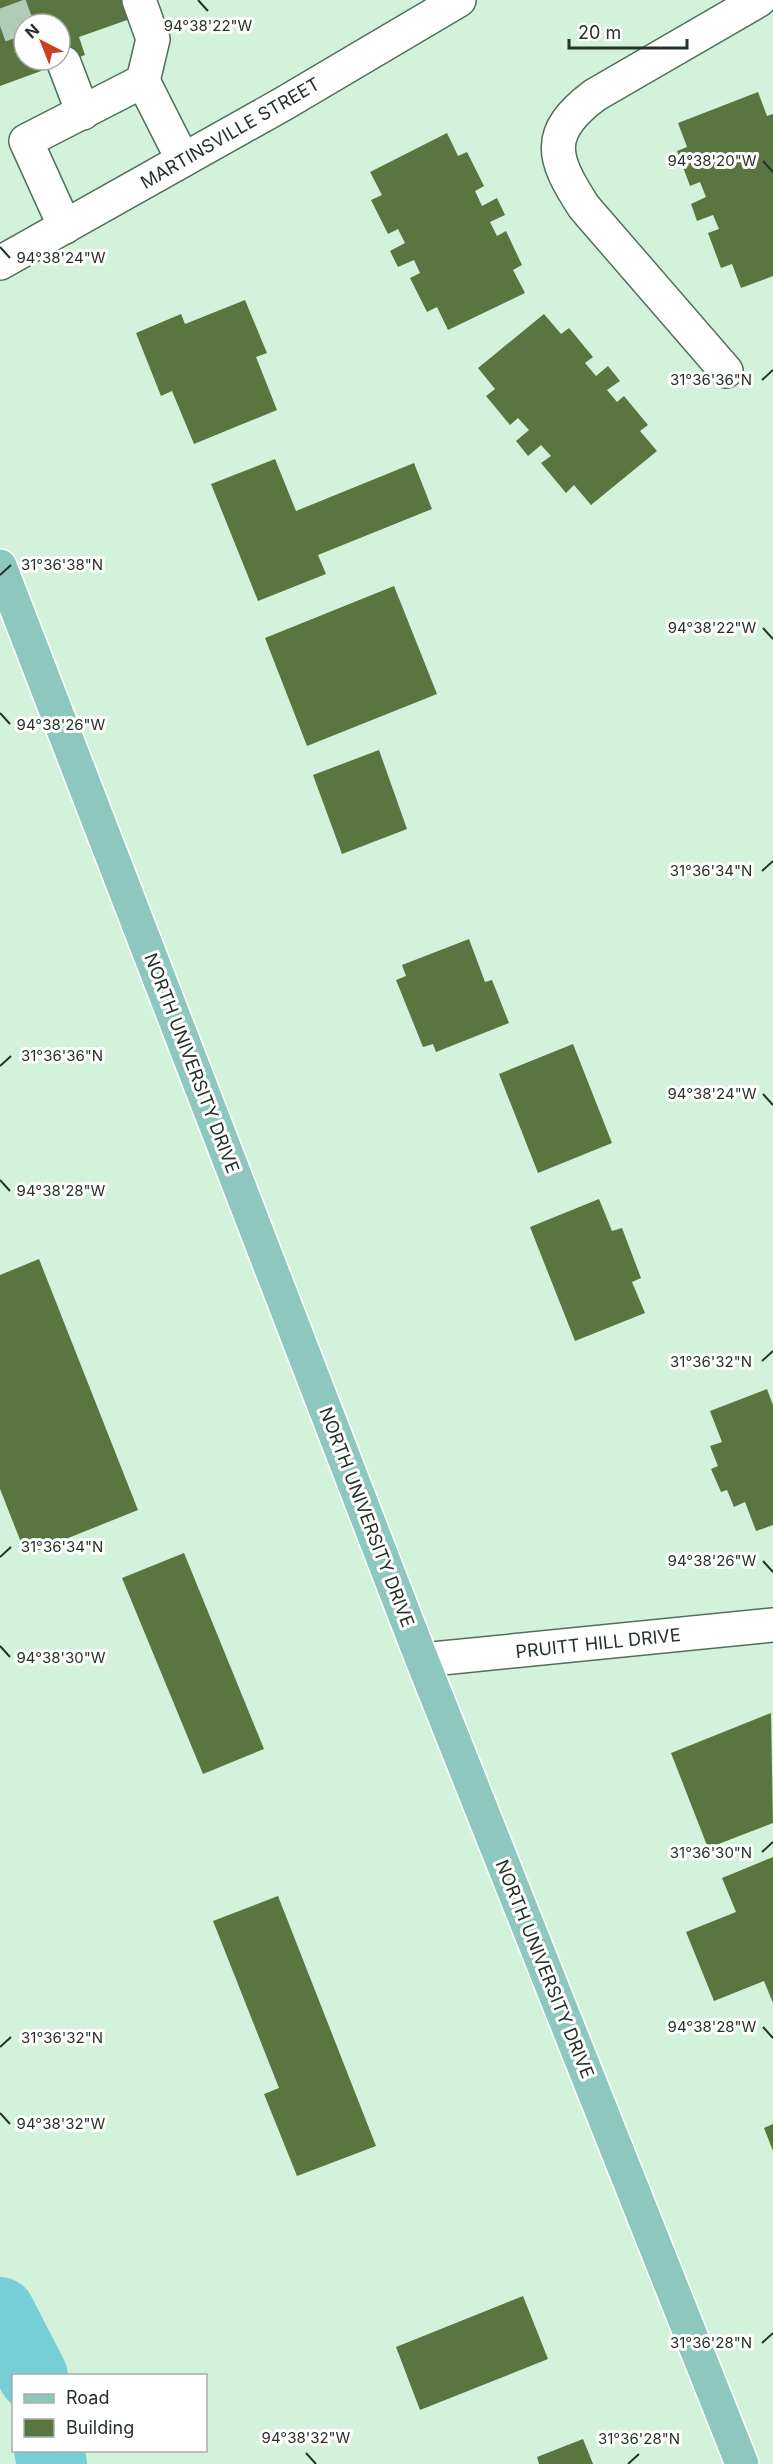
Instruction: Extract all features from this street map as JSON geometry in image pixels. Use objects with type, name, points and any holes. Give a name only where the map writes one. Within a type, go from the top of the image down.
[{"type":"main road","name":"NORTH UNIVERSITY DRIVE","points":[[0,566],[422,1660],[742,2464]]},
{"type":"street","points":[[139,0],[153,39],[143,81],[183,160]]},
{"type":"street","name":"MARTINSVILLE STREET","points":[[0,264],[459,0]]},
{"type":"street","points":[[726,371],[584,207],[569,183],[559,158],[560,130],[573,111],[595,95],[757,1]]},
{"type":"street","points":[[67,72],[83,113]]},
{"type":"street","points":[[65,227],[13,140],[83,113],[143,81]]},
{"type":"street","name":"PRUITT HILL DRIVE","points":[[422,1660],[773,1625]]},
{"type":"building","points":[[0,0],[124,0],[130,19],[79,37],[85,55],[72,60],[72,12],[12,12],[12,72],[38,72],[0,86]]},
{"type":"building","points":[[758,92],[767,116],[773,114],[773,276],[741,288],[732,264],[721,268],[708,233],[719,229],[713,215],[697,221],[691,204],[706,197],[700,182],[690,186],[677,151],[687,147],[678,123]]},
{"type":"building","points":[[447,133],[458,156],[467,152],[484,186],[475,191],[482,206],[497,198],[505,215],[490,222],[497,236],[506,231],[522,265],[513,270],[525,293],[448,330],[437,307],[427,312],[410,278],[420,273],[414,260],[398,267],[390,251],[405,243],[398,229],[388,234],[371,200],[382,195],[370,172]]},
{"type":"building","points":[[245,300],[267,353],[256,357],[277,410],[194,444],[172,391],[161,396],[136,333],[181,314],[185,324]]},
{"type":"building","points":[[544,314],[561,334],[569,328],[593,357],[585,363],[596,376],[608,366],[620,381],[607,390],[617,402],[624,396],[648,425],[640,431],[657,451],[591,505],[574,485],[566,493],[541,463],[551,456],[541,445],[528,456],[516,441],[529,430],[518,418],[510,425],[486,396],[495,389],[478,368]]},
{"type":"building","points":[[275,459],[296,511],[414,463],[432,509],[318,555],[326,574],[258,601],[211,484]]},
{"type":"building","points":[[394,586],[437,694],[307,746],[265,638]]},
{"type":"building","points":[[379,750],[407,829],[342,854],[313,775]]},
{"type":"building","points":[[469,939],[485,982],[492,980],[509,1023],[436,1052],[433,1044],[423,1047],[396,980],[406,976],[402,965]]},
{"type":"building","points":[[573,1044],[612,1143],[538,1173],[499,1074]]},
{"type":"building","points":[[599,1199],[612,1231],[622,1228],[641,1278],[632,1282],[645,1313],[575,1341],[530,1227]]},
{"type":"building","points":[[39,1259],[138,1510],[26,1555],[0,1489],[0,1275]]},
{"type":"building","points":[[767,1389],[773,1405],[773,1525],[756,1531],[745,1502],[734,1507],[727,1490],[721,1492],[711,1469],[718,1466],[710,1446],[722,1442],[710,1411]]},
{"type":"building","points":[[184,1553],[264,1749],[203,1774],[122,1578]]},
{"type":"building","points":[[771,1713],[773,1823],[708,1848],[671,1753]]},
{"type":"building","points":[[773,1857],[773,2003],[764,1981],[714,2001],[686,1932],[736,1912],[722,1878]]},
{"type":"building","points":[[278,1896],[376,2146],[297,2176],[264,2094],[279,2088],[213,1921]]},
{"type":"building","points":[[773,2124],[773,2151],[764,2128]]},
{"type":"building","points":[[523,2296],[548,2359],[420,2410],[396,2347]]},
{"type":"building","points":[[583,2439],[593,2464],[539,2464],[537,2457]]},
{"type":"waterway","points":[[0,2312],[32,2374]]},
{"type":"waterway","points":[[49,2452],[52,2464]]},
{"type":"tunnel","points":[[0,26],[44,10]]}]
